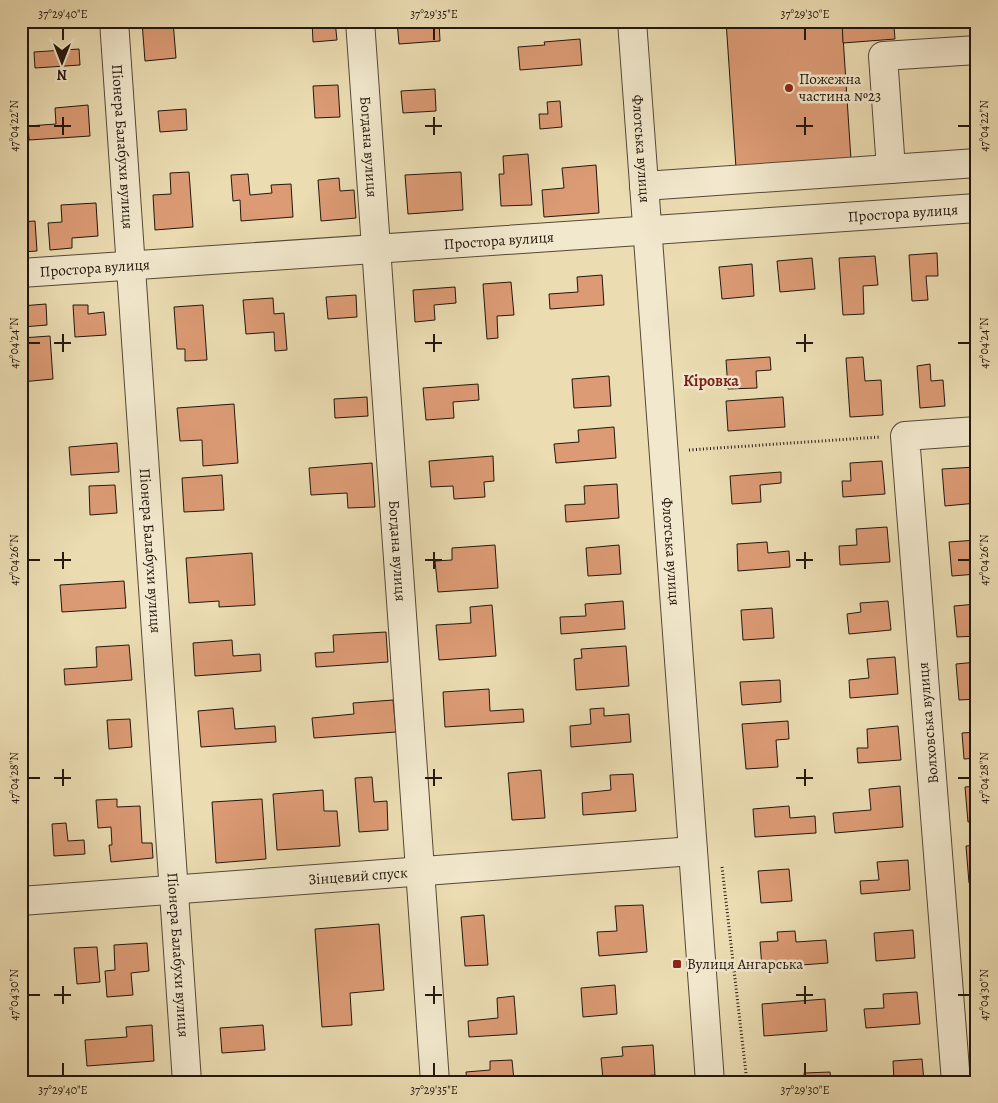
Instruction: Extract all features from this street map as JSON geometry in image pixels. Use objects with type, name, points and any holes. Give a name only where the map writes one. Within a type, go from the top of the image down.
[{"type":"street","name":"Піонера Балабухи вулиця","points":[[114,21],[187,1082]]},
{"type":"street","name":"Богдана вулиця","points":[[360,21],[435,1082]]},
{"type":"street","name":"Флотська вулиця","points":[[632,21],[710,1082]]},
{"type":"street","points":[[891,169],[883,56],[977,50]]},
{"type":"street","points":[[644,186],[977,163]]},
{"type":"street","name":"Простора вулиця","points":[[21,273],[977,208]]},
{"type":"street","points":[[905,436],[977,431]]},
{"type":"street","name":"Волховська вулиця","points":[[905,436],[956,1082]]},
{"type":"street","name":"Зінцевий спуск","points":[[21,901],[693,850]]},
{"type":"path","points":[[690,450],[905,436]]},
{"type":"building","points":[[173,21],[176,58],[145,61],[142,22]]},
{"type":"building","points":[[312,21],[335,21],[337,40],[313,42]]},
{"type":"building","points":[[397,21],[439,21],[440,41],[399,44]]},
{"type":"building","points":[[726,21],[842,21],[851,160],[736,168]]},
{"type":"building","points":[[842,21],[970,21],[894,27],[895,39],[843,43]]},
{"type":"building","points":[[580,39],[582,65],[520,70],[518,47],[545,45],[544,42]]},
{"type":"building","points":[[79,49],[80,65],[35,68],[34,52]]},
{"type":"building","points":[[338,85],[340,117],[315,118],[313,86]]},
{"type":"building","points":[[435,89],[436,111],[403,113],[401,91]]},
{"type":"building","points":[[560,101],[562,127],[540,129],[539,114],[548,114],[547,102]]},
{"type":"building","points":[[88,105],[90,136],[29,140],[28,126],[56,124],[55,108]]},
{"type":"building","points":[[186,109],[187,130],[160,132],[158,111]]},
{"type":"building","points":[[528,154],[532,205],[501,206],[499,174],[504,174],[503,156]]},
{"type":"building","points":[[596,165],[599,213],[544,217],[542,190],[564,188],[562,168]]},
{"type":"building","points":[[189,172],[193,227],[155,230],[153,195],[171,194],[170,173]]},
{"type":"building","points":[[461,172],[463,210],[408,214],[405,175]]},
{"type":"building","points":[[248,174],[250,195],[272,193],[271,185],[291,184],[293,217],[241,221],[240,200],[233,201],[231,175]]},
{"type":"building","points":[[339,178],[340,191],[354,190],[356,218],[321,221],[318,180]]},
{"type":"building","points":[[96,203],[98,236],[72,238],[72,248],[50,250],[48,223],[62,222],[61,205]]},
{"type":"building","points":[[35,221],[37,251],[21,252],[21,222]]},
{"type":"building","points":[[974,247],[977,247],[977,282]]},
{"type":"building","points":[[937,253],[938,276],[926,276],[928,300],[912,301],[909,255]]},
{"type":"building","points":[[875,256],[878,285],[863,286],[864,314],[843,315],[839,258]]},
{"type":"building","points":[[812,258],[815,289],[780,292],[777,261]]},
{"type":"building","points":[[752,264],[754,296],[722,299],[719,267]]},
{"type":"building","points":[[602,275],[604,305],[550,309],[549,294],[578,292],[577,277]]},
{"type":"building","points":[[511,282],[514,315],[497,316],[498,338],[487,339],[483,284]]},
{"type":"building","points":[[455,287],[456,303],[434,305],[435,320],[415,322],[413,290]]},
{"type":"building","points":[[356,295],[357,317],[328,319],[326,297]]},
{"type":"building","points":[[273,298],[274,314],[284,313],[287,350],[275,351],[274,332],[246,334],[243,300]]},
{"type":"building","points":[[46,304],[47,325],[23,327],[21,306]]},
{"type":"building","points":[[73,305],[88,305],[88,314],[104,312],[106,335],[75,337]]},
{"type":"building","points":[[203,305],[207,360],[185,361],[185,349],[177,349],[174,307]]},
{"type":"building","points":[[50,336],[53,379],[21,382],[21,338]]},
{"type":"building","points":[[770,357],[771,370],[756,371],[757,388],[728,389],[726,360]]},
{"type":"building","points":[[863,357],[865,381],[881,380],[883,415],[850,417],[846,358]]},
{"type":"building","points":[[930,364],[931,381],[943,380],[945,406],[920,408],[917,366]]},
{"type":"building","points":[[609,376],[611,406],[574,408],[572,379]]},
{"type":"building","points":[[478,384],[479,400],[453,402],[454,418],[426,420],[423,388]]},
{"type":"building","points":[[367,397],[368,416],[335,418],[334,399]]},
{"type":"building","points":[[783,397],[785,427],[728,431],[726,401]]},
{"type":"building","points":[[234,404],[238,463],[203,466],[202,440],[180,441],[177,408]]},
{"type":"building","points":[[614,427],[616,458],[556,463],[554,444],[579,442],[578,430]]},
{"type":"building","points":[[117,443],[119,472],[71,475],[69,447]]},
{"type":"building","points":[[493,456],[494,481],[484,482],[485,497],[454,499],[453,486],[431,487],[429,461]]},
{"type":"building","points":[[882,461],[885,494],[843,497],[842,481],[851,481],[850,463]]},
{"type":"building","points":[[372,463],[375,507],[348,508],[347,493],[311,495],[309,468]]},
{"type":"building","points":[[976,467],[977,503],[945,506],[942,469]]},
{"type":"building","points":[[781,472],[781,483],[760,485],[761,502],[732,504],[730,476]]},
{"type":"building","points":[[222,475],[224,510],[184,512],[182,478]]},
{"type":"building","points":[[617,484],[619,518],[566,522],[565,505],[585,504],[584,486]]},
{"type":"building","points":[[115,485],[117,513],[90,515],[89,486]]},
{"type":"building","points":[[887,527],[890,562],[840,565],[839,546],[857,545],[856,529]]},
{"type":"building","points":[[977,540],[977,574],[952,576],[949,542]]},
{"type":"building","points":[[767,542],[768,553],[789,551],[790,567],[738,571],[737,544]]},
{"type":"building","points":[[495,545],[498,588],[438,592],[435,561],[452,560],[452,548]]},
{"type":"building","points":[[619,545],[621,574],[588,576],[586,548]]},
{"type":"building","points":[[252,553],[255,605],[219,607],[219,601],[189,603],[186,558]]},
{"type":"building","points":[[124,581],[126,608],[62,612],[60,585]]},
{"type":"building","points":[[623,601],[625,629],[561,634],[560,617],[586,616],[585,604]]},
{"type":"building","points":[[888,601],[891,630],[849,634],[847,614],[861,612],[860,603]]},
{"type":"building","points":[[977,604],[977,636],[957,637],[954,606]]},
{"type":"building","points":[[492,605],[496,656],[439,660],[436,625],[471,623],[470,607]]},
{"type":"building","points":[[772,608],[774,638],[743,640],[741,610]]},
{"type":"building","points":[[386,632],[388,662],[316,667],[315,653],[334,652],[333,635]]},
{"type":"building","points":[[232,640],[233,656],[260,654],[261,671],[195,676],[193,643]]},
{"type":"building","points":[[129,645],[132,680],[65,685],[64,669],[97,667],[96,647]]},
{"type":"building","points":[[626,646],[629,686],[576,690],[574,659],[582,658],[581,649]]},
{"type":"building","points":[[895,657],[898,694],[850,698],[849,680],[869,678],[867,659]]},
{"type":"building","points":[[977,662],[977,699],[959,700],[956,664]]},
{"type":"building","points":[[780,680],[781,702],[742,705],[740,682]]},
{"type":"building","points":[[489,689],[490,711],[523,709],[524,722],[445,727],[443,692]]},
{"type":"building","points":[[393,700],[396,732],[314,738],[312,718],[354,714],[353,703]]},
{"type":"building","points":[[233,708],[235,729],[275,726],[276,742],[201,747],[198,711]]},
{"type":"building","points":[[604,708],[604,716],[629,714],[631,742],[571,747],[570,726],[591,724],[590,709]]},
{"type":"building","points":[[130,719],[132,747],[109,749],[107,720]]},
{"type":"building","points":[[788,721],[789,739],[776,740],[778,767],[746,769],[742,724]]},
{"type":"building","points":[[898,726],[901,760],[858,763],[857,748],[868,748],[867,729]]},
{"type":"building","points":[[977,732],[977,758],[964,759],[962,733]]},
{"type":"building","points":[[541,770],[545,818],[512,820],[508,773]]},
{"type":"building","points":[[633,774],[636,811],[583,815],[582,793],[611,790],[610,775]]},
{"type":"building","points":[[372,777],[374,802],[387,801],[388,830],[359,832],[355,778]]},
{"type":"building","points":[[900,786],[903,827],[835,833],[833,813],[871,810],[869,789]]},
{"type":"building","points":[[977,786],[977,821],[968,822],[965,787]]},
{"type":"building","points":[[323,790],[324,811],[337,811],[340,846],[277,850],[273,794]]},
{"type":"building","points":[[117,799],[117,807],[140,806],[142,843],[152,843],[153,858],[111,862],[109,845],[112,845],[111,827],[98,828],[96,800]]},
{"type":"building","points":[[262,799],[266,859],[216,863],[212,802]]},
{"type":"building","points":[[789,806],[790,818],[815,816],[816,833],[755,837],[753,809]]},
{"type":"building","points":[[66,823],[68,841],[84,840],[85,854],[54,856],[52,824]]},
{"type":"building","points":[[977,845],[977,882],[969,883],[966,846]]},
{"type":"building","points":[[908,860],[910,890],[861,894],[860,881],[879,880],[877,862]]},
{"type":"building","points":[[789,869],[792,901],[761,903],[758,871]]},
{"type":"building","points":[[643,905],[647,952],[599,956],[597,932],[617,931],[615,906]]},
{"type":"building","points":[[970,906],[977,906],[977,944],[973,944]]},
{"type":"building","points":[[484,915],[488,965],[465,966],[461,917]]},
{"type":"building","points":[[379,924],[384,990],[350,993],[352,1025],[322,1027],[315,929]]},
{"type":"building","points":[[913,930],[915,958],[876,961],[874,933]]},
{"type":"building","points":[[795,931],[796,942],[826,940],[828,963],[762,968],[760,942],[778,941],[777,932]]},
{"type":"building","points":[[147,943],[149,971],[131,973],[133,995],[107,997],[105,971],[115,970],[114,945]]},
{"type":"building","points":[[97,947],[100,982],[77,984],[74,948]]},
{"type":"building","points":[[615,985],[617,1014],[583,1017],[581,988]]},
{"type":"building","points":[[917,992],[920,1024],[866,1028],[864,1009],[884,1008],[883,994]]},
{"type":"building","points":[[514,996],[517,1034],[469,1037],[468,1021],[498,1018],[497,998]]},
{"type":"building","points":[[825,999],[827,1031],[764,1036],[762,1004]]},
{"type":"building","points":[[152,1025],[154,1061],[87,1066],[85,1040],[127,1037],[126,1027]]},
{"type":"building","points":[[263,1025],[265,1050],[222,1053],[220,1028]]},
{"type":"building","points":[[653,1045],[655,1075],[603,1079],[601,1058],[623,1056],[622,1047]]},
{"type":"building","points":[[922,1059],[924,1082],[873,1082],[894,1080],[893,1061]]},
{"type":"building","points":[[512,1060],[514,1080],[505,1080],[505,1082],[467,1082],[466,1072],[490,1070],[490,1061]]},
{"type":"building","points":[[830,1072],[831,1082],[805,1082],[804,1073]]},
{"type":"building","points":[[407,1078],[407,1082],[374,1082],[374,1080]]},
{"type":"place","name":"Пожежна частина №23","points":[[789,88]]},
{"type":"place","name":"Вулиця Ангарська","points":[[677,964]]},
{"type":"district","name":"Кіровка","points":[[711,380]]}]
